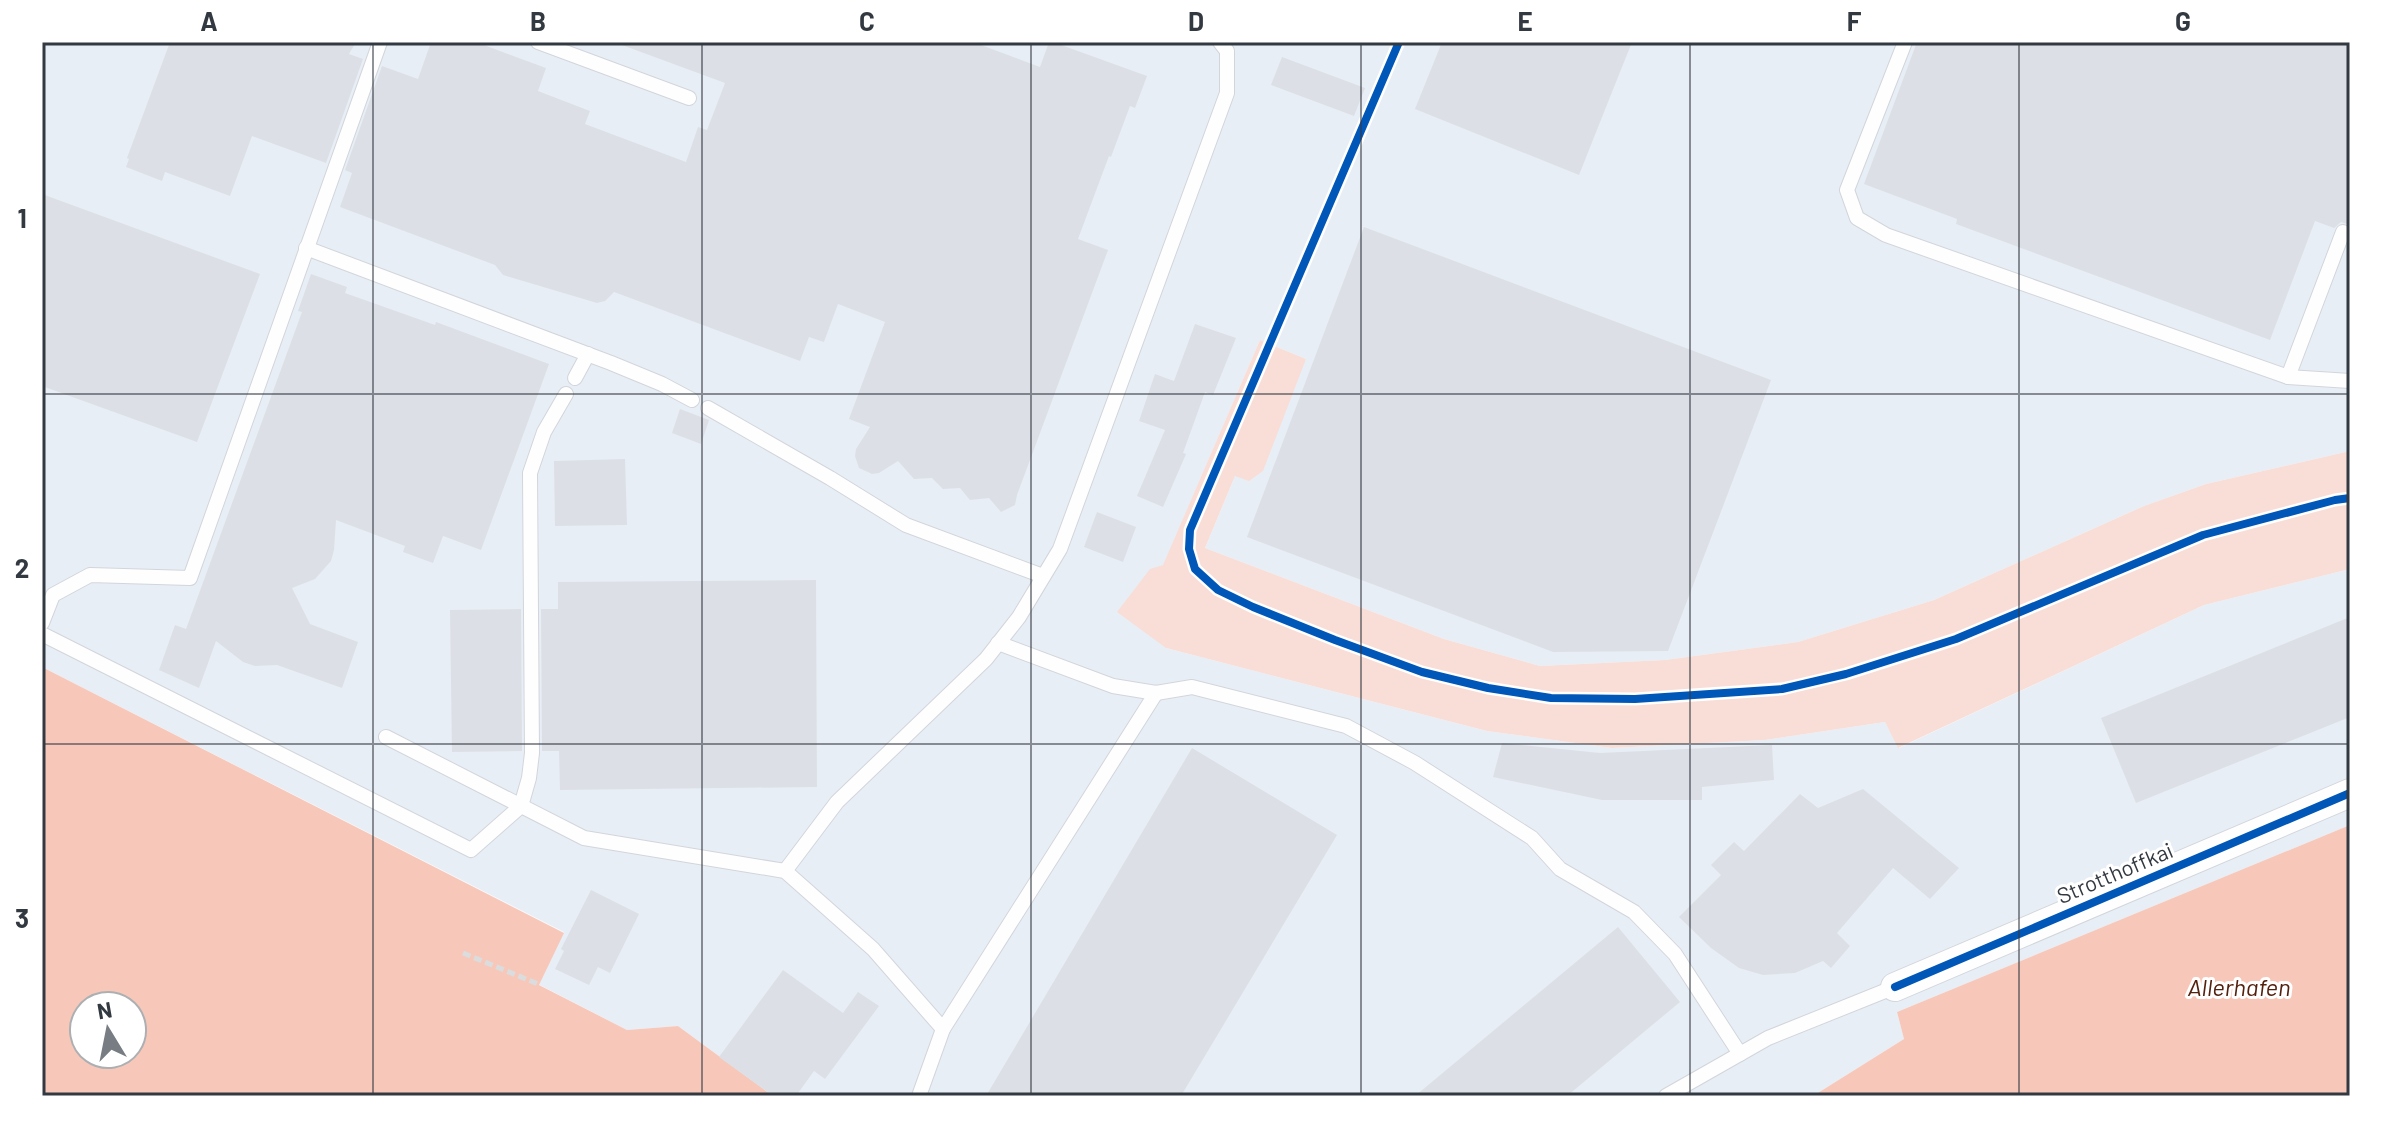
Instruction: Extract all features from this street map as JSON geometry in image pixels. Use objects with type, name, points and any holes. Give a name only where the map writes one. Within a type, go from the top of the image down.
[{"type":"street","name":"Strotthoffkai","points":[[1895,987],[2350,793]]},
{"type":"lane","points":[[42,623],[53,595],[90,575],[190,578],[380,42]]},
{"type":"lane","points":[[538,42],[689,98]]},
{"type":"lane","points":[[785,871],[837,802],[986,659],[1019,617],[1060,549],[1227,93],[1227,51],[1220,42]]},
{"type":"lane","points":[[1905,42],[1847,190],[1857,218],[1886,235],[2288,377],[2350,381]]},
{"type":"lane","points":[[2288,377],[2343,232]]},
{"type":"lane","points":[[306,248],[588,354],[662,384],[692,400]]},
{"type":"lane","points":[[575,378],[588,354]]},
{"type":"lane","points":[[42,634],[471,850],[521,806],[532,753],[530,473],[544,432],[566,394]]},
{"type":"lane","points":[[708,408],[906,525],[1043,576]]},
{"type":"lane","points":[[998,643],[1113,686],[1156,693],[1192,687],[1346,726],[1427,770],[1532,838],[1560,869],[1634,912],[1675,954],[1740,1054]]},
{"type":"lane","points":[[919,1096],[943,1029],[1156,693]]},
{"type":"lane","points":[[386,737],[584,838],[785,871],[873,949],[943,1029]]},
{"type":"lane","points":[[1666,1096],[1768,1038],[1895,987]]},
{"type":"path","points":[[463,953],[538,984]]},
{"type":"shaded area","points":[[42,42],[2350,42],[2350,451],[2206,484],[2144,506],[1934,600],[1798,642],[1665,660],[1540,666],[1444,639],[1205,548],[1235,476],[1306,359],[1260,340],[1163,566],[1166,648],[1487,731],[1612,748],[1765,740],[1885,722],[1899,748],[2204,605],[2350,569],[2350,825],[1897,1012],[1904,1039],[1813,1096],[773,1096],[678,1026],[627,1030],[538,984],[564,932],[42,667]]},
{"type":"shaded area","points":[[1260,340],[1306,359],[1263,471],[1249,481],[1235,476],[1205,548],[1444,639],[1540,666],[1665,660],[1798,642],[1934,600],[2144,506],[2206,484],[2350,451],[2350,569],[2204,605],[1898,748],[1885,722],[1765,740],[1612,748],[1487,731],[1166,648],[1117,612],[1150,569],[1163,565]]},
{"type":"water","points":[[42,667],[564,933],[539,985],[627,1030],[678,1026],[773,1096],[42,1096]]},
{"type":"water","name":"Allerhafen","points":[[2350,825],[2350,1096],[1813,1096],[1904,1039],[1897,1012]]},
{"type":"building","points":[[170,42],[356,42],[349,54],[363,59],[326,163],[252,136],[230,196],[165,172],[162,181],[126,167]]},
{"type":"building","points":[[431,42],[476,42],[546,68],[538,91],[590,111],[585,124],[686,162],[698,127],[707,130],[725,83],[622,45],[623,42],[973,42],[1040,67],[1049,42],[1053,42],[1147,76],[1135,108],[1130,106],[1078,239],[1108,250],[1015,505],[1001,512],[989,498],[970,500],[960,488],[943,489],[932,478],[914,479],[898,461],[879,473],[872,474],[859,468],[856,449],[870,427],[849,419],[885,322],[838,304],[824,342],[809,337],[800,361],[614,292],[605,301],[597,303],[503,275],[495,265],[340,207],[352,173],[345,170],[382,66],[418,79]]},
{"type":"building","points":[[1442,42],[1632,42],[1579,175],[1415,109]]},
{"type":"building","points":[[1917,42],[2350,42],[2350,225],[2341,222],[2334,228],[2315,221],[2270,340],[1956,224],[1957,219],[1864,184]]},
{"type":"building","points":[[1282,57],[1365,88],[1354,116],[1271,85]]},
{"type":"building","points":[[42,194],[260,274],[197,442],[42,386]]},
{"type":"building","points":[[1364,227],[1771,380],[1668,651],[1553,652],[1247,537]]},
{"type":"building","points":[[311,274],[347,287],[345,293],[435,325],[436,322],[549,364],[481,550],[443,536],[433,563],[403,552],[405,546],[336,520],[331,561],[315,579],[292,588],[310,624],[358,642],[342,688],[277,665],[255,666],[243,662],[216,641],[199,688],[159,670],[175,625],[186,629],[302,312],[298,311]]},
{"type":"building","points":[[1195,324],[1236,338],[1213,395],[1205,392],[1183,453],[1186,454],[1163,507],[1137,496],[1165,430],[1139,421],[1155,374],[1174,381]]},
{"type":"building","points":[[680,409],[709,420],[701,444],[672,433]]},
{"type":"building","points":[[625,459],[627,525],[555,526],[554,461]]},
{"type":"building","points":[[1097,512],[1136,527],[1123,562],[1084,547]]},
{"type":"building","points":[[816,580],[817,787],[560,790],[559,751],[542,751],[541,609],[558,609],[558,582]]},
{"type":"building","points":[[521,609],[522,751],[452,752],[450,610]]},
{"type":"building","points":[[2350,617],[2350,717],[2136,803],[2101,718]]},
{"type":"building","points":[[1502,743],[1600,753],[1772,745],[1774,780],[1702,787],[1702,800],[1602,800],[1493,777]]},
{"type":"building","points":[[1192,748],[1337,835],[1181,1096],[986,1096]]},
{"type":"building","points":[[1863,789],[1959,868],[1930,899],[1893,868],[1837,933],[1850,946],[1831,968],[1823,961],[1795,973],[1763,975],[1739,968],[1711,948],[1679,917],[1721,875],[1711,865],[1734,842],[1744,851],[1800,794],[1818,808]]},
{"type":"building","points":[[591,890],[639,914],[610,973],[598,967],[589,985],[555,969],[564,951],[561,949]]},
{"type":"building","points":[[1618,927],[1680,1002],[1567,1096],[1415,1096]]},
{"type":"building","points":[[783,970],[843,1013],[858,992],[879,1006],[825,1079],[814,1071],[796,1096],[773,1096],[719,1057]]},
{"type":"cycle path","points":[[1399,42],[1190,530],[1189,549],[1195,569],[1218,590],[1253,607],[1422,672],[1488,688],[1551,698],[1635,699],[1782,689],[1846,674],[1956,639],[2203,535],[2350,498]]},
{"type":"cycle path","points":[[1895,987],[2350,793]]}]
